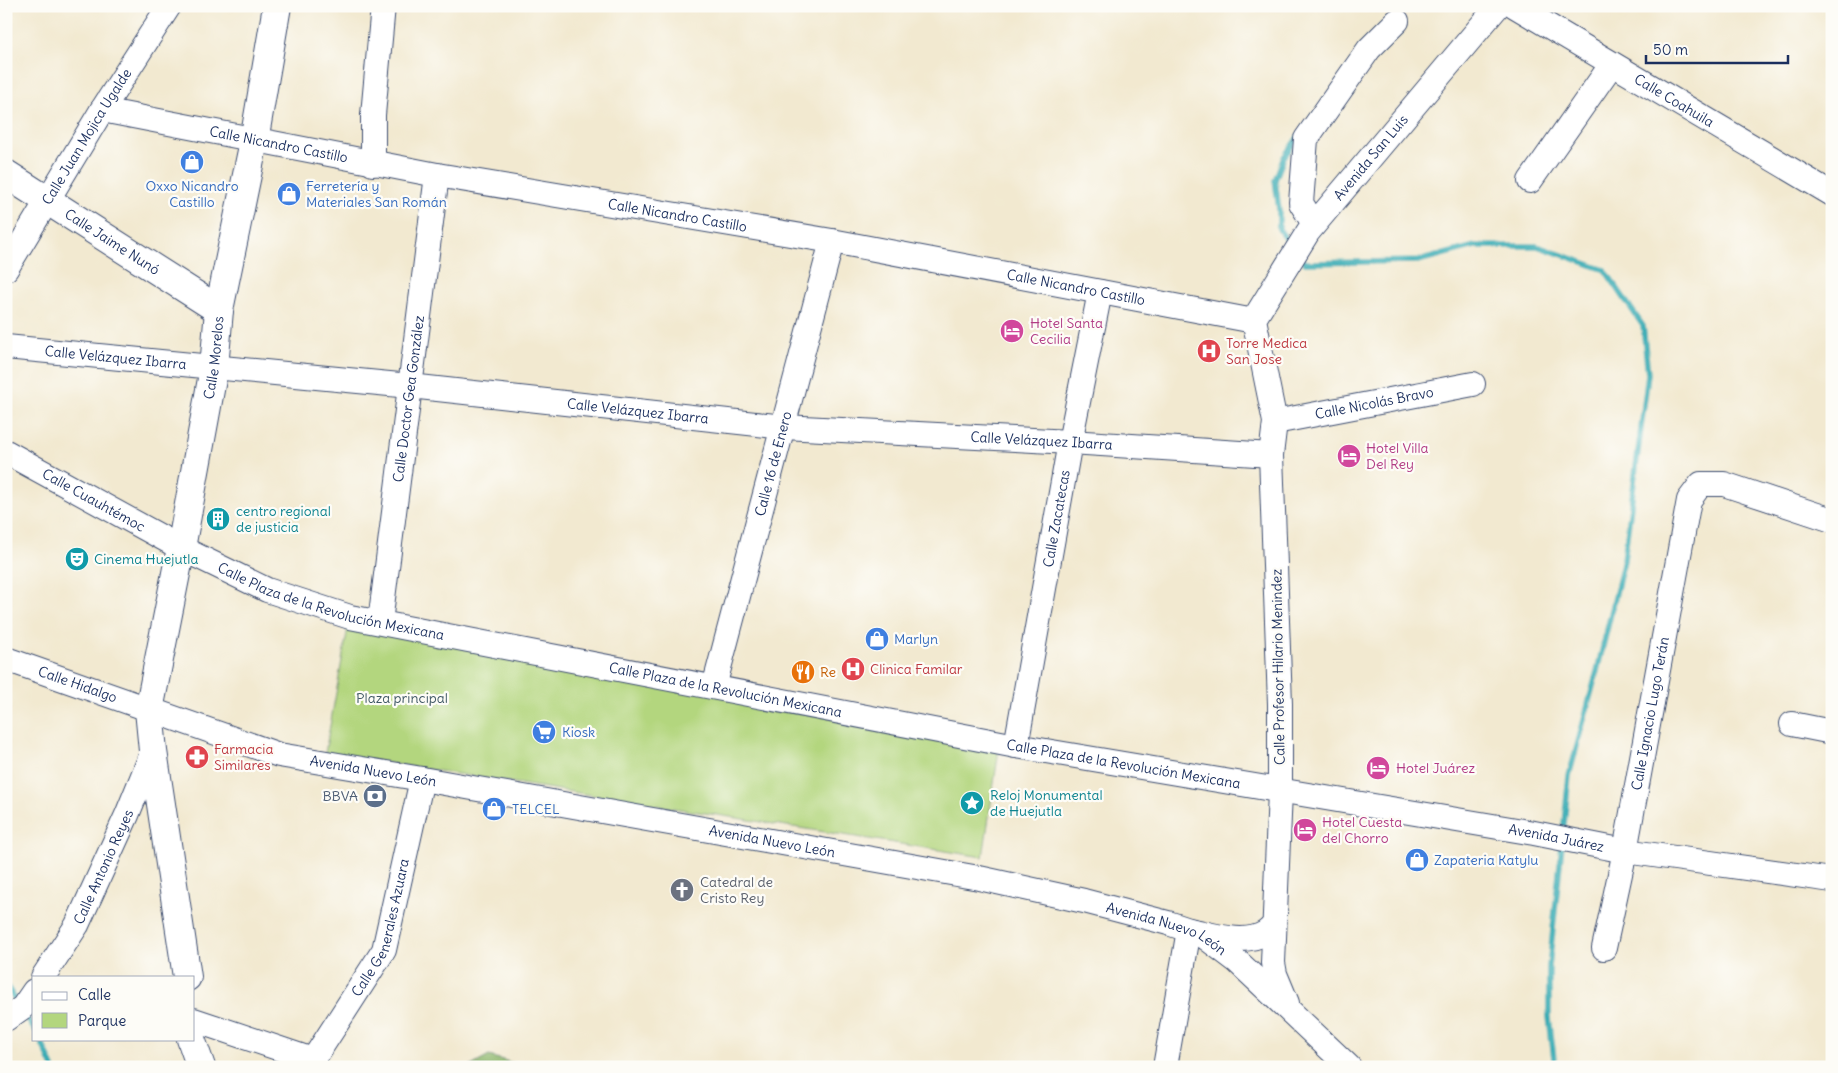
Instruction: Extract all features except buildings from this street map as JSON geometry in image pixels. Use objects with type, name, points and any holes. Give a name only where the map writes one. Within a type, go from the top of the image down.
[{"type":"main road","name":"Calle Morelos","points":[[187,976],[153,751],[149,710],[214,368],[219,310],[254,141],[277,6]]},
{"type":"main road","name":"Calle Jaime Nunó","points":[[6,174],[219,310]]},
{"type":"main road","points":[[191,1040],[201,1067]]},
{"type":"street","name":"Calle Juan Mojica Ugalde","points":[[6,269],[102,110],[169,6]]},
{"type":"street","points":[[373,164],[372,115],[383,6]]},
{"type":"street","name":"Avenida San Luis","points":[[1254,320],[1311,228],[1498,6]]},
{"type":"street","name":"Calle Coahuila","points":[[1516,6],[1832,194]]},
{"type":"street","points":[[1311,228],[1301,203],[1306,139],[1369,50],[1397,21]]},
{"type":"street","points":[[1530,181],[1612,64]]},
{"type":"street","name":"Calle Nicandro Castillo","points":[[102,110],[437,176],[832,241],[1254,320]]},
{"type":"street","name":"Calle Doctor Gea González","points":[[380,622],[437,176]]},
{"type":"street","name":"Calle 16 de Enero","points":[[714,687],[832,241]]},
{"type":"street","name":"Calle Zacatecas","points":[[1016,746],[1070,442],[1100,292]]},
{"type":"street","name":"Calle Profesor Hilario Menindez","points":[[1254,320],[1275,422],[1271,455],[1280,704],[1280,791],[1273,963],[1275,974],[1292,1014]]},
{"type":"street","name":"Calle Velázquez Ibarra","points":[[6,347],[410,386],[784,427],[1271,455]]},
{"type":"street","name":"Calle Nicolás Bravo","points":[[1275,422],[1473,384]]},
{"type":"street","name":"Calle Cuauhtémoc","points":[[6,452],[181,548]]},
{"type":"street","name":"Calle Ignacio Lugo Terán","points":[[1604,948],[1615,849],[1689,500],[1701,484],[1724,484],[1832,520]]},
{"type":"street","name":"Calle Plaza de la Revolución Mexicana","points":[[181,548],[267,590],[350,617],[1016,746],[1280,791]]},
{"type":"street","name":"Calle Hidalgo","points":[[6,659],[149,710]]},
{"type":"street","name":"Avenida Nuevo León","points":[[149,710],[279,755],[422,778],[979,878],[1084,901],[1168,923],[1201,934],[1238,962],[1349,1067]]},
{"type":"street","points":[[1792,724],[1832,732]]},
{"type":"street","name":"Calle Antonio Reyes","points":[[44,976],[77,925],[127,815],[153,751]]},
{"type":"street","name":"Calle Generales Azuara","points":[[312,1063],[384,950],[422,778]]},
{"type":"street","name":"Avenida Juárez","points":[[1280,791],[1534,833],[1615,849],[1832,880]]},
{"type":"street","points":[[1166,1067],[1189,930],[1247,938],[1265,933],[1274,925]]},
{"type":"street","points":[[195,1020],[312,1063]]},
{"type":"green space","name":"Plaza principal","points":[[349,622],[1000,743],[983,857],[325,753]]},
{"type":"green space","points":[[489,1056],[527,1067],[469,1067]]},
{"type":"waterway","points":[[1292,247],[1279,229],[1279,210],[1275,180],[1284,157],[1298,137]]},
{"type":"waterway","points":[[1300,256],[1305,263],[1418,261],[1475,246],[1537,246],[1605,270],[1643,326],[1648,374],[1624,560],[1569,776],[1563,833]]},
{"type":"waterway","points":[[1555,1067],[1549,1017],[1549,967],[1562,845]]},
{"type":"waterway","points":[[6,985],[18,1004]]},
{"type":"waterway","points":[[24,1014],[32,1026]]},
{"type":"waterway","points":[[40,1040],[53,1067]]},
{"type":"place","name":"Oxxo Nicandro Castillo","points":[[192,162]]},
{"type":"place","name":"Ferretería y Materiales San Román","points":[[289,194]]},
{"type":"place","name":"Hotel Santa Cecilia","points":[[1012,331]]},
{"type":"place","name":"Torre Medica San Jose","points":[[1209,351]]},
{"type":"place","name":"Hotel Villa Del Rey","points":[[1349,456]]},
{"type":"place","name":"centro regional de justicia","points":[[218,519]]},
{"type":"place","name":"Cinema Huejutla","points":[[77,559]]},
{"type":"place","name":"Marlyn","points":[[877,639]]},
{"type":"place","name":"Clinica Familar","points":[[853,669]]},
{"type":"place","name":"Re","points":[[803,672]]},
{"type":"place","name":"Kiosk","points":[[544,732]]},
{"type":"place","name":"Farmacia Similares","points":[[197,757]]},
{"type":"place","name":"Hotel Juárez","points":[[1378,768]]},
{"type":"place","name":"BBVA","points":[[375,796]]},
{"type":"place","name":"Reloj Monumental de Huejutla","points":[[972,803]]},
{"type":"place","name":"TELCEL","points":[[494,809]]},
{"type":"place","name":"Hotel Cuesta del Chorro","points":[[1305,830]]},
{"type":"place","name":"Zapateria Katylu","points":[[1417,860]]},
{"type":"place","name":"Catedral de Cristo Rey","points":[[682,890]]}]
